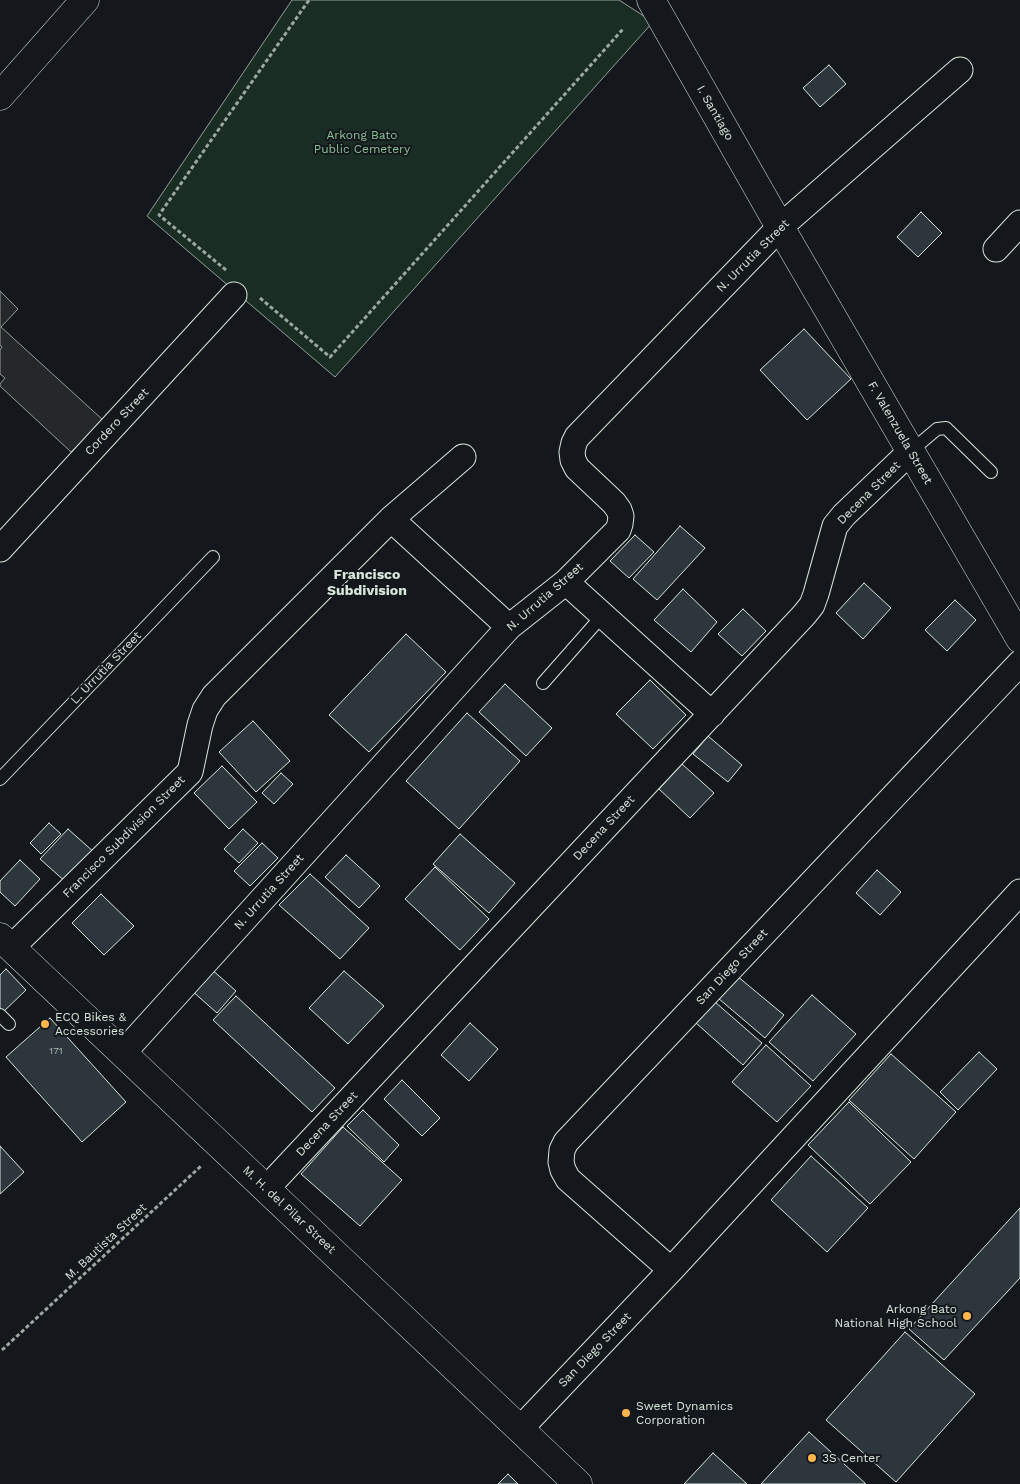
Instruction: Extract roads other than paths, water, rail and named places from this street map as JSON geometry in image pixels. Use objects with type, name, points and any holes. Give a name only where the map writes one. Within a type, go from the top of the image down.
[{"type":"main road","points":[[0,96],[85,0]]},
{"type":"main road","name":"I. Santiago","points":[[651,0],[780,227]]},
{"type":"main road","name":"F. Valenzuela Street","points":[[780,227],[1020,639]]},
{"type":"main road","name":"M. H. del Pilar Street","points":[[4,948],[123,1053],[578,1484]]},
{"type":"street","name":"N. Urrutia Street","points":[[123,1053],[509,627],[566,582],[618,530],[621,516],[614,503],[577,468],[572,452],[577,437],[780,227],[960,70]]},
{"type":"street","points":[[996,249],[1020,223]]},
{"type":"street","name":"Cordero Street","points":[[0,549],[234,295]]},
{"type":"street","name":"Decena Street","points":[[266,1189],[804,615],[812,605],[835,526],[844,515],[911,452]]},
{"type":"street","name":"Francisco Subdivision Street","points":[[4,948],[190,772],[200,725],[205,710],[214,696],[391,518],[462,457]]},
{"type":"street","points":[[391,518],[509,627]]},
{"type":"street","points":[[566,582],[712,714]]},
{"type":"street","name":"San Diego Street","points":[[671,1270],[568,1179],[561,1162],[562,1150],[566,1142],[1020,663]]},
{"type":"street","name":"San Diego Street","points":[[520,1429],[671,1270],[1020,892]]},
{"type":"lane","points":[[911,452],[937,429],[946,428],[991,472]]},
{"type":"lane","name":"L. Urrutia Street","points":[[0,779],[213,557]]},
{"type":"lane","points":[[542,683],[602,616]]},
{"type":"lane","points":[[0,1014],[9,1024]]},
{"type":"place","name":"ECQ Bikes & Accessories","points":[[45,1024]]},
{"type":"place","name":"Arkong Bato National High School","points":[[967,1316]]},
{"type":"place","name":"Sweet Dynamics Corporation","points":[[626,1413]]},
{"type":"place","name":"3S Center","points":[[812,1458]]},
{"type":"district","name":"Francisco Subdivision","points":[[367,584]]},
{"type":"park label","name":"Arkong Bato Public Cemetery","points":[[362,142]]}]
